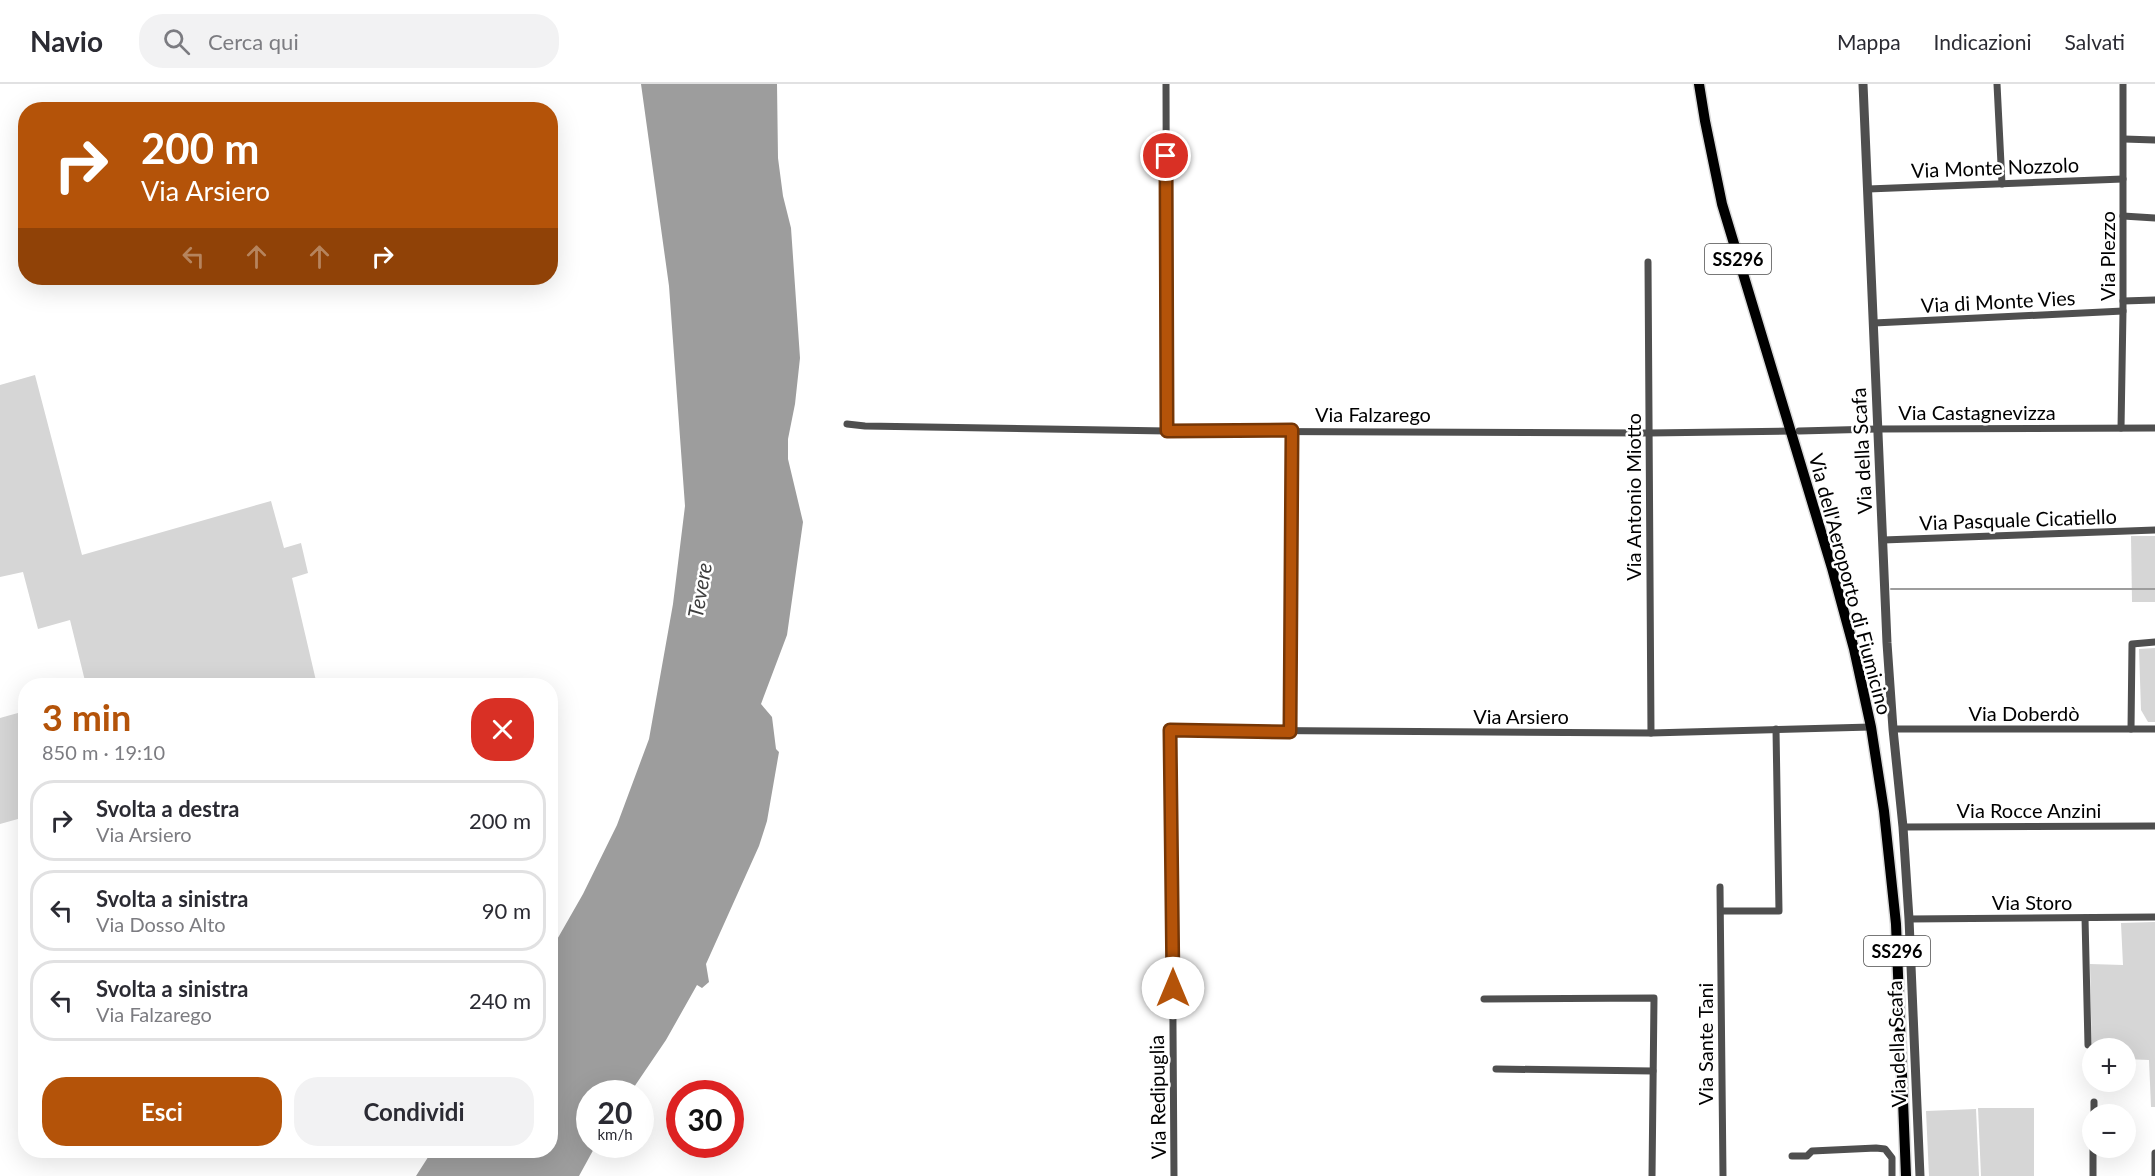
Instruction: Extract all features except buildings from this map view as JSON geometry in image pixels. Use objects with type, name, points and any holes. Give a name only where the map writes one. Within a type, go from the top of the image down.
[{"type":"main road","name":"Via dell'Aeroporto di Fiumicino","points":[[1699,84],[1722,204],[1795,431],[1854,649],[1871,727],[1884,811],[1895,914],[1906,1176]]},
{"type":"street","points":[[1166,84],[1167,431]]},
{"type":"street","name":"Via della Scafa","points":[[1863,84],[1887,643],[1909,919],[1920,1176]]},
{"type":"street","points":[[1997,84],[2002,184]]},
{"type":"street","name":"Via Plezzo","points":[[2121,428],[2123,84]]},
{"type":"street","points":[[2124,139],[2155,141]]},
{"type":"street","name":"Via Monte Nozzolo","points":[[1868,189],[2123,179]]},
{"type":"street","points":[[2123,216],[2155,218]]},
{"type":"street","name":"Via Antonio Miotto","points":[[1648,262],[1651,733]]},
{"type":"street","points":[[2123,301],[2155,300]]},
{"type":"street","name":"Via di Monte Vies","points":[[1874,323],[2123,311]]},
{"type":"street","name":"Via Falzarego","points":[[847,424],[1167,431],[1649,433],[1795,431]]},
{"type":"street","name":"Via Castagnevizza","points":[[1795,431],[2155,428]]},
{"type":"street","points":[[1290,732],[1292,430]]},
{"type":"street","name":"Via Pasquale Cicatiello","points":[[1883,540],[2155,530]]},
{"type":"street","points":[[2131,729],[2132,644],[2155,642]]},
{"type":"street","name":"Via Arsiero","points":[[1170,730],[1651,733],[1871,727]]},
{"type":"street","points":[[1720,911],[1779,911],[1776,729]]},
{"type":"street","name":"Via Doberdò","points":[[1893,729],[2155,729]]},
{"type":"street","name":"Via Redipuglia","points":[[1170,730],[1174,1176]]},
{"type":"street","name":"Via Rocce Anzini","points":[[1903,827],[2155,826]]},
{"type":"street","name":"Via Sante Tani","points":[[1720,887],[1723,1176]]},
{"type":"street","name":"Via Storo","points":[[1909,919],[2155,917]]},
{"type":"street","points":[[2085,918],[2088,1038]]},
{"type":"street","points":[[1484,999],[1654,998],[1652,1176]]},
{"type":"street","points":[[1496,1070],[1653,1071]]},
{"type":"street","points":[[1792,1156],[1807,1156],[1812,1151],[1885,1149],[1892,1158],[1892,1176]]},
{"type":"street","points":[[2155,1153],[2155,1176]]},
{"type":"street","points":[[2093,1158],[2093,1176]]},
{"type":"shaded area","points":[[35,375],[82,555],[271,501],[284,548],[301,543],[308,573],[292,578],[315,678],[84,678],[70,620],[38,629],[23,572],[0,577],[0,385]]},
{"type":"shaded area","points":[[2131,536],[2155,536],[2155,602],[2132,602]]},
{"type":"shaded area","points":[[2155,648],[2155,722],[2148,722],[2141,710],[2139,649]]},
{"type":"shaded area","points":[[18,713],[18,819],[0,824],[0,718]]},
{"type":"shaded area","points":[[2155,922],[2155,1107],[2151,1107],[2149,1060],[2136,1059],[2136,1038],[2092,1038],[2090,964],[2123,965],[2121,923]]},
{"type":"shaded area","points":[[1978,1108],[2034,1108],[2034,1176],[1981,1176]]},
{"type":"shaded area","points":[[1976,1109],[1979,1176],[1929,1176],[1926,1111]]},
{"type":"water","name":"Tevere","points":[[641,84],[777,84],[778,158],[783,196],[791,228],[800,358],[788,439],[788,459],[803,522],[787,635],[761,704],[772,717],[776,749],[779,752],[767,821],[759,846],[706,964],[709,982],[702,988],[697,985],[666,1040],[639,1080],[576,1080],[576,1158],[589,1158],[579,1176],[416,1176],[428,1158],[558,1158],[558,938],[583,894],[617,825],[649,739],[673,604],[685,506],[669,286]]},
{"type":"waterway","points":[[1891,589],[2155,589]]},
{"type":"route","points":[[1166,156],[1167,431],[1292,430],[1290,732],[1170,730],[1173,988]]}]
